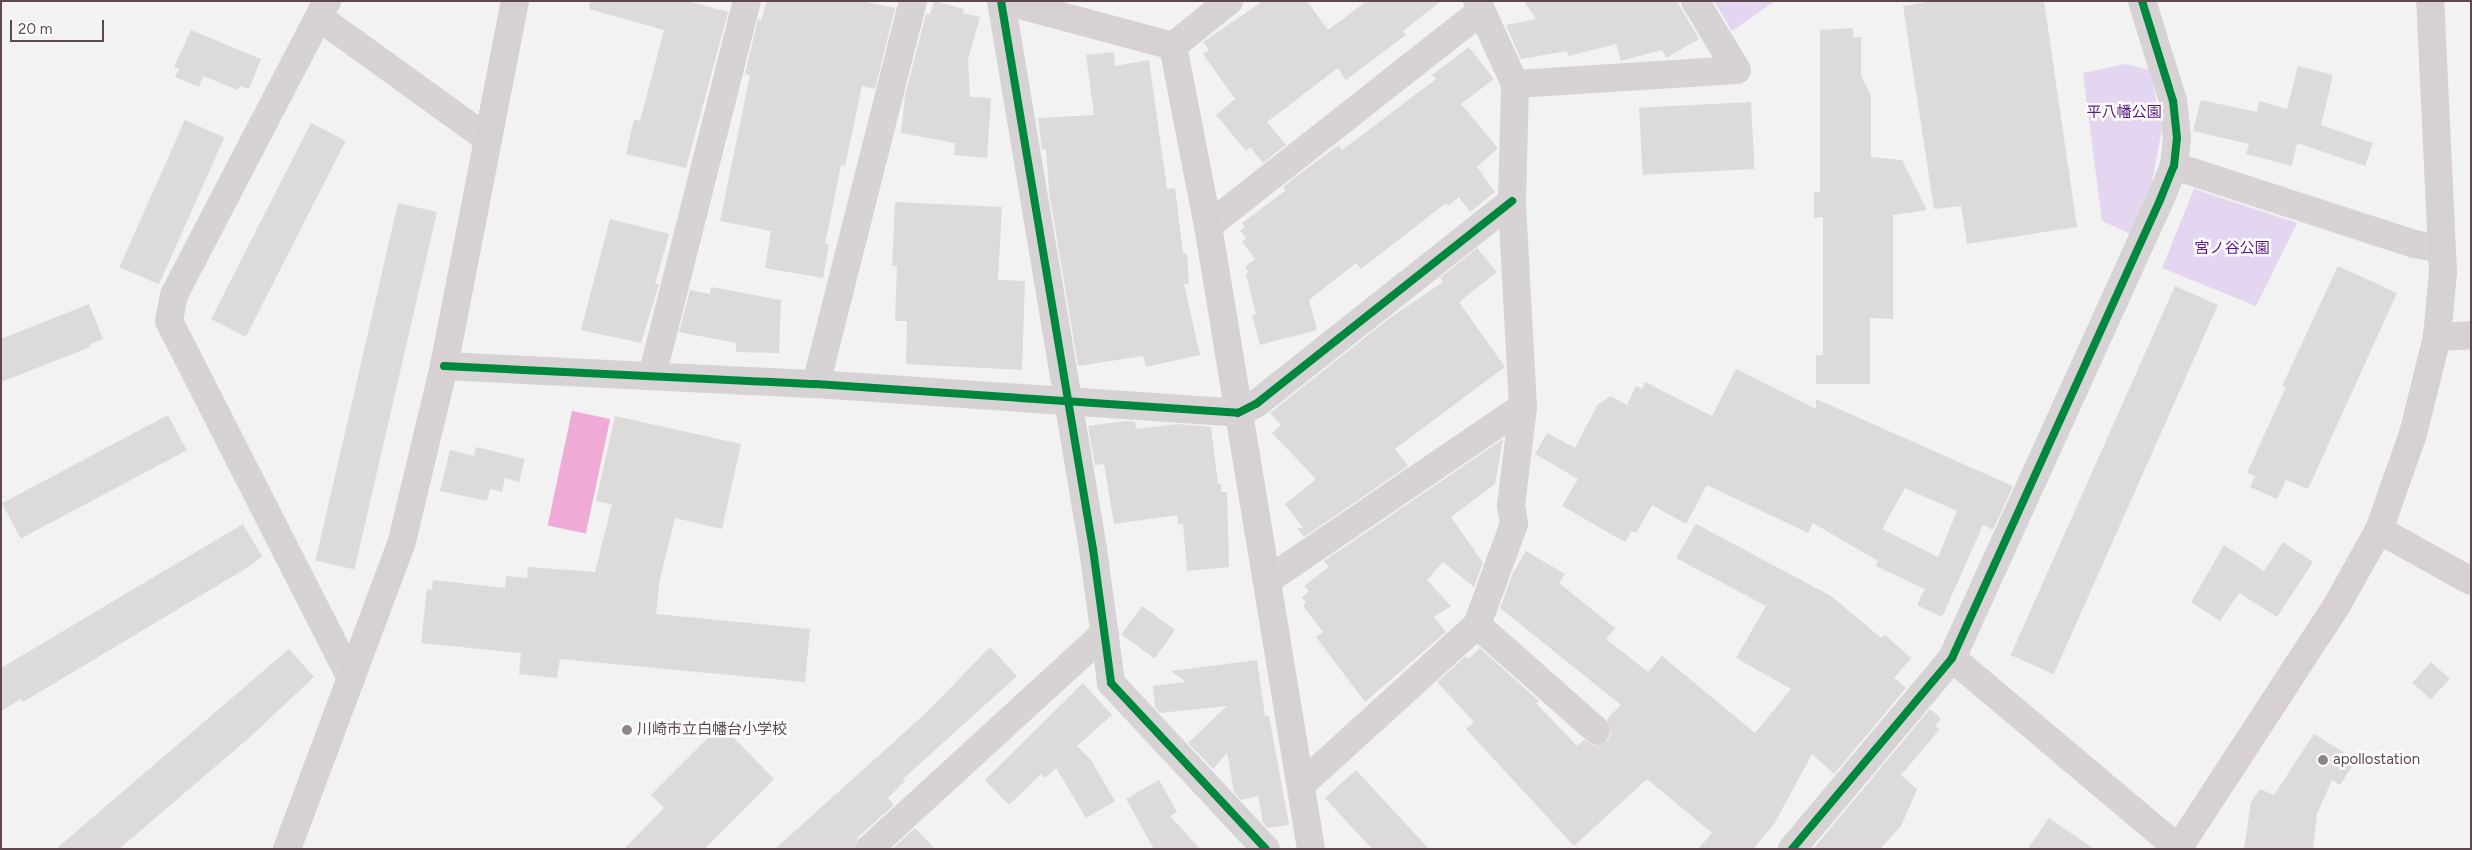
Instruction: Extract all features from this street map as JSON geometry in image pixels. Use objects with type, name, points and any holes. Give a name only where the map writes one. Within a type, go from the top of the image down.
[{"type":"street","points":[[287,849],[402,541],[444,366],[516,1]]},
{"type":"street","points":[[652,376],[747,1]]},
{"type":"street","points":[[816,384],[913,1]]},
{"type":"street","points":[[1001,1],[1105,633],[1111,684],[1266,849]]},
{"type":"street","points":[[1006,1],[1173,46]]},
{"type":"street","points":[[1173,46],[1230,1]]},
{"type":"street","points":[[1515,84],[1737,70],[1695,1]]},
{"type":"street","points":[[1792,849],[1952,658],[2174,166],[2178,138],[2173,102],[2142,1]]},
{"type":"street","points":[[1952,658],[2178,848],[2337,604],[2380,530],[2413,434],[2437,337],[2442,250],[2430,1]]},
{"type":"street","points":[[1208,226],[1479,6],[1515,84],[1512,201],[1523,407],[1511,505],[1514,524],[1478,625],[1302,785]]},
{"type":"street","points":[[351,678],[169,321],[174,296],[323,10],[488,139]]},
{"type":"street","points":[[1173,46],[1208,226],[1302,785],[1311,849]]},
{"type":"street","points":[[2174,166],[2414,244],[2442,250]]},
{"type":"street","points":[[444,366],[816,384],[1238,413],[1256,404],[1512,201]]},
{"type":"street","points":[[2437,337],[2471,335]]},
{"type":"street","points":[[1268,580],[1523,407]]},
{"type":"street","points":[[2380,530],[2471,581]]},
{"type":"street","points":[[1478,625],[1596,730]]},
{"type":"street","points":[[869,849],[1105,633]]},
{"type":"green space","points":[[1714,1],[1775,1],[1732,31]]},
{"type":"green space","name":"平八幡公園","points":[[2125,64],[2150,70],[2162,129],[2150,192],[2133,235],[2102,221],[2083,73]]},
{"type":"green space","name":"宮ノ谷公園","points":[[2194,189],[2297,223],[2256,306],[2162,268]]},
{"type":"shaded area","points":[[572,411],[610,419],[586,534],[548,525]]},
{"type":"building","points":[[590,1],[687,1],[728,12],[686,168],[626,154],[634,119],[640,121],[664,30],[589,9]]},
{"type":"building","points":[[767,1],[862,1],[895,8],[875,89],[862,86],[845,166],[841,165],[825,244],[829,245],[823,278],[765,268],[771,231],[720,221],[750,75],[745,74],[758,19],[761,20]]},
{"type":"building","points":[[934,1],[964,9],[963,13],[980,17],[968,59],[970,97],[991,98],[987,158],[954,155],[955,143],[901,133],[905,96],[926,14],[930,15]]},
{"type":"building","points":[[1263,1],[1307,1],[1328,30],[1367,1],[1441,1],[1403,31],[1406,35],[1346,80],[1338,68],[1267,122],[1286,145],[1263,163],[1250,147],[1246,151],[1216,115],[1235,99],[1203,54],[1209,50],[1203,42]]},
{"type":"building","points":[[1524,1],[1677,1],[1699,39],[1666,58],[1662,50],[1621,61],[1616,44],[1568,56],[1567,51],[1521,59],[1506,25],[1536,19]]},
{"type":"building","points":[[1933,1],[2044,1],[2077,227],[1967,244],[1961,206],[1934,209],[1903,6]]},
{"type":"building","points":[[1853,28],[1853,37],[1861,37],[1861,75],[1871,96],[1871,157],[1902,160],[1927,210],[1893,215],[1893,319],[1870,318],[1870,384],[1816,384],[1816,355],[1823,355],[1823,217],[1814,218],[1814,192],[1820,192],[1820,30]]},
{"type":"building","points":[[191,30],[261,59],[249,89],[240,86],[238,90],[203,76],[199,87],[175,77],[179,69],[174,67]]},
{"type":"building","points":[[1469,47],[1494,79],[1461,104],[1498,148],[1477,167],[1495,192],[1470,212],[1459,197],[1448,206],[1446,203],[1361,269],[1356,263],[1309,300],[1317,330],[1260,345],[1252,315],[1256,314],[1246,274],[1249,272],[1245,267],[1255,259],[1242,242],[1246,238],[1240,231],[1245,227],[1242,223],[1286,190],[1283,187],[1306,169],[1339,145],[1342,150],[1436,79],[1432,75]]},
{"type":"building","points":[[1114,52],[1115,66],[1149,60],[1167,189],[1175,188],[1183,254],[1187,254],[1189,284],[1184,284],[1200,355],[1146,367],[1143,356],[1078,366],[1049,191],[1046,149],[1042,149],[1038,118],[1094,115],[1086,55]]},
{"type":"building","points":[[2298,66],[2333,75],[2321,125],[2373,143],[2365,166],[2297,143],[2292,166],[2246,154],[2249,144],[2193,131],[2201,100],[2257,112],[2259,101],[2287,109]]},
{"type":"building","points":[[1751,102],[1755,169],[1643,175],[1639,108]]},
{"type":"building","points":[[185,120],[224,137],[159,285],[120,267]]},
{"type":"building","points":[[311,123],[346,141],[246,337],[211,319]]},
{"type":"building","points":[[895,202],[1002,207],[998,280],[1025,281],[1022,370],[906,364],[907,321],[895,321],[897,266],[892,266]]},
{"type":"building","points":[[398,203],[437,212],[354,570],[315,561]]},
{"type":"building","points":[[610,219],[669,234],[655,284],[659,284],[641,343],[581,330]]},
{"type":"building","points":[[1477,248],[1497,272],[1459,302],[1505,367],[1395,449],[1408,466],[1304,537],[1297,528],[1303,528],[1285,504],[1316,479],[1272,433],[1281,425],[1270,413],[1387,320],[1443,282],[1440,278]]},
{"type":"building","points":[[2338,266],[2397,293],[2308,489],[2286,480],[2277,499],[2250,487],[2255,476],[2247,473],[2286,387],[2282,386]]},
{"type":"building","points":[[2175,286],[2218,305],[2054,674],[2011,655]]},
{"type":"building","points":[[711,287],[781,300],[779,353],[736,352],[736,343],[679,332],[690,290],[710,294]]},
{"type":"building","points":[[89,304],[103,339],[89,345],[90,347],[1,382],[1,339]]},
{"type":"building","points":[[1736,369],[1816,409],[1816,399],[2013,486],[1993,530],[1983,525],[1942,617],[1917,605],[1925,589],[1876,566],[1878,561],[1813,523],[1808,533],[1707,485],[1686,524],[1652,505],[1636,533],[1632,531],[1625,542],[1562,506],[1578,479],[1535,454],[1547,433],[1575,448],[1598,404],[1611,396],[1627,405],[1636,386],[1642,389],[1645,382],[1712,416]],"holes":[[[1905,488],[1957,511],[1938,557],[1882,529]]]},
{"type":"building","points":[[168,415],[187,450],[21,539],[2,503]]},
{"type":"building","points":[[615,416],[741,444],[722,529],[675,518],[660,579],[656,614],[810,629],[805,682],[560,659],[557,678],[519,674],[521,653],[421,643],[427,589],[432,590],[433,580],[505,588],[506,576],[527,578],[528,567],[595,572],[612,504],[596,501]]},
{"type":"building","points":[[1126,421],[1135,422],[1136,429],[1177,424],[1211,427],[1218,484],[1221,484],[1221,492],[1227,492],[1229,567],[1187,571],[1183,524],[1178,524],[1177,515],[1114,524],[1104,464],[1095,465],[1088,426]]},
{"type":"building","points":[[1503,439],[1495,484],[1451,517],[1483,563],[1474,587],[1443,562],[1427,580],[1451,606],[1434,617],[1446,632],[1365,702],[1316,637],[1323,632],[1303,606],[1306,603],[1302,597],[1309,591],[1304,586],[1329,567],[1324,561]]},
{"type":"building","points":[[476,447],[525,459],[519,482],[505,478],[502,492],[490,489],[487,501],[440,491],[450,450],[474,456]]},
{"type":"building","points":[[243,524],[262,556],[250,566],[23,702],[21,699],[1,711],[1,668]]},
{"type":"building","points":[[1696,524],[1831,596],[1881,638],[1885,635],[1911,658],[1894,678],[1906,688],[1834,774],[1812,754],[1774,824],[1753,849],[1698,849],[1712,833],[1647,779],[1574,846],[1466,729],[1474,722],[1437,682],[1466,656],[1468,659],[1480,648],[1539,701],[1536,703],[1577,746],[1584,740],[1593,745],[1608,740],[1611,733],[1607,719],[1621,705],[1500,608],[1513,573],[1526,551],[1565,574],[1559,583],[1615,628],[1606,639],[1648,672],[1662,656],[1755,733],[1791,689],[1736,658],[1766,606],[1676,558]]},
{"type":"building","points":[[2283,542],[2313,562],[2277,617],[2239,593],[2220,621],[2191,602],[2224,545],[2264,571]]},
{"type":"building","points":[[1142,606],[1175,630],[1155,658],[1121,634]]},
{"type":"building","points":[[990,647],[1017,676],[903,779],[905,781],[888,798],[894,805],[858,837],[854,849],[775,849],[926,713]]},
{"type":"building","points":[[289,649],[314,677],[250,737],[119,849],[56,849]]},
{"type":"building","points":[[1257,660],[1265,716],[1269,716],[1289,825],[1268,828],[1263,823],[1258,796],[1241,800],[1234,792],[1227,753],[1213,769],[1188,743],[1227,706],[1160,713],[1155,707],[1153,686],[1186,682],[1171,671]]},
{"type":"building","points":[[2431,662],[2450,679],[2431,700],[2412,683]]},
{"type":"building","points":[[1083,683],[1112,715],[1077,746],[1090,759],[1115,801],[1086,818],[1056,768],[1045,778],[1041,774],[1009,805],[985,780]]},
{"type":"building","points":[[1930,709],[1941,718],[1935,726],[1940,729],[1901,775],[1917,789],[1901,826],[1880,849],[1813,849]]},
{"type":"building","points":[[721,725],[774,779],[704,849],[624,849],[664,808],[651,795]]},
{"type":"building","points":[[2314,734],[2356,760],[2340,785],[2332,780],[2317,814],[2313,849],[2244,849],[2251,802],[2260,789],[2274,795]]},
{"type":"building","points":[[1356,770],[1429,849],[1372,849],[1325,798]]},
{"type":"building","points":[[1159,780],[1177,812],[1170,816],[1200,849],[1154,849],[1126,799]]},
{"type":"building","points":[[2049,818],[2094,849],[2028,849]]},
{"type":"building","points":[[915,828],[935,849],[892,849]]},
{"type":"cycle path","points":[[1001,1],[1093,549],[1111,683],[1266,849]]},
{"type":"cycle path","points":[[1792,849],[1952,658],[2160,200],[2174,166],[2177,138],[2173,101],[2142,1]]},
{"type":"cycle path","points":[[444,366],[816,384],[1238,413],[1256,404],[1512,201]]},
{"type":"place","name":"川崎市立白幡台小学校","points":[[627,730]]},
{"type":"place","name":"apollostation","points":[[2323,760]]}]
